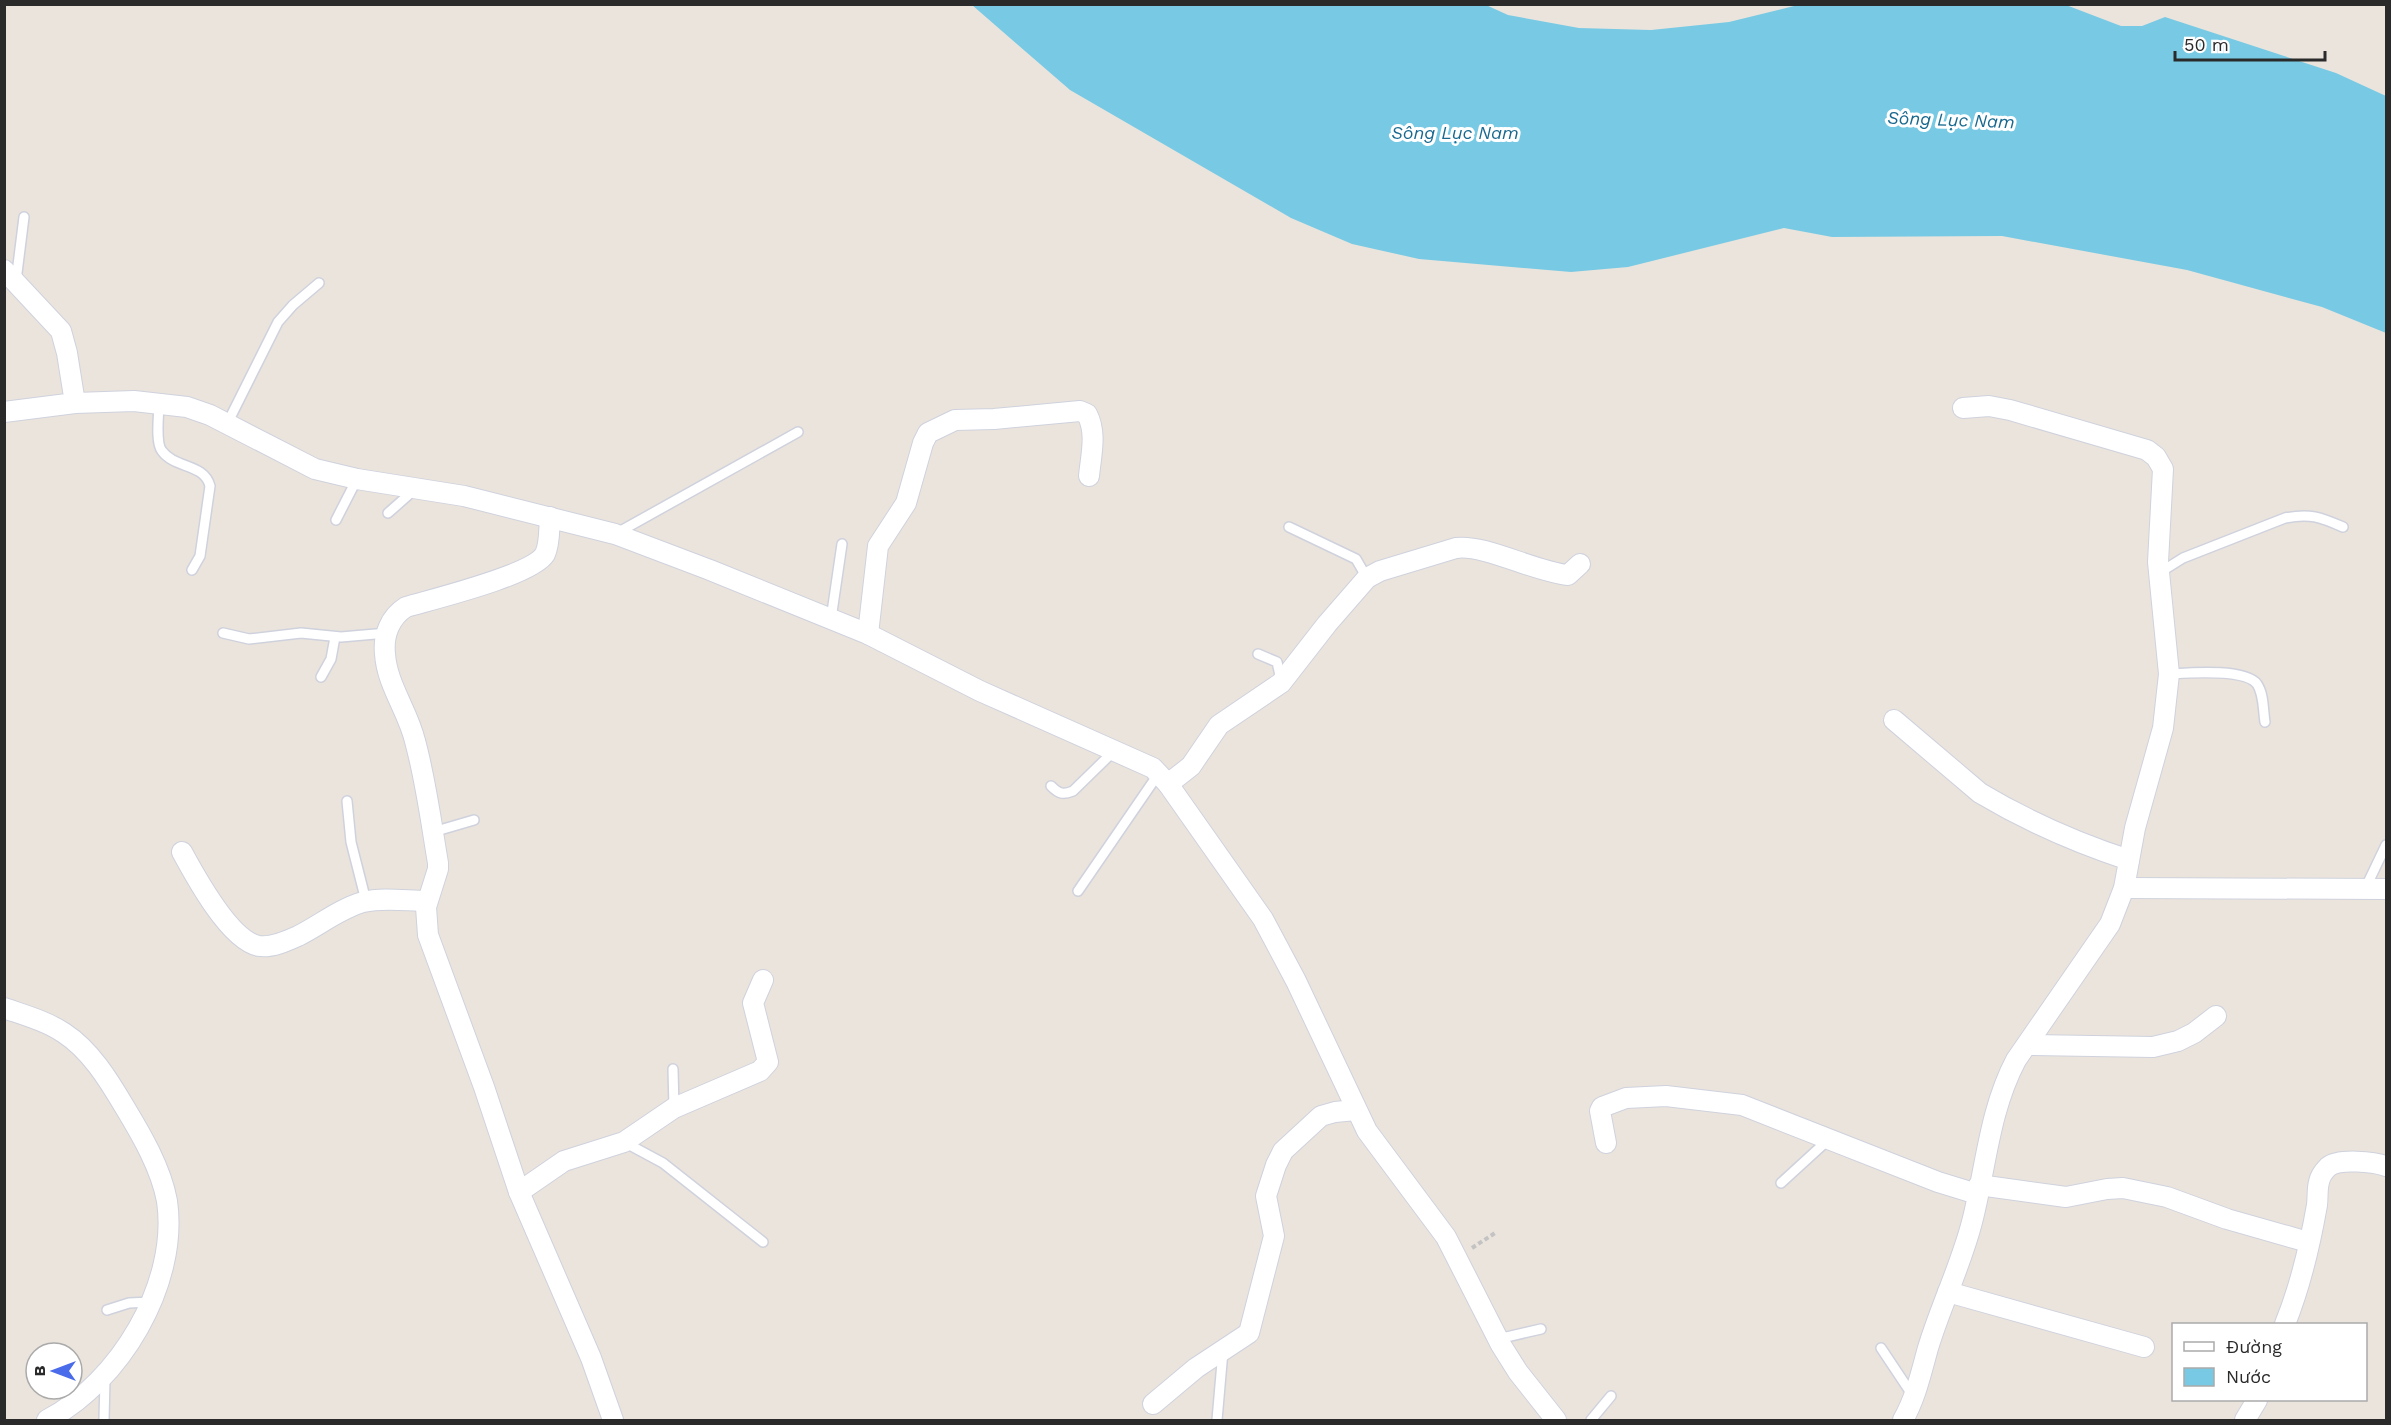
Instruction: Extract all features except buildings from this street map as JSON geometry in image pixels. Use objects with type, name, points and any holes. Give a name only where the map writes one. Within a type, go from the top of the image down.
[{"type":"street","points":[[10,277],[61,332],[68,352],[75,403]]},
{"type":"street","points":[[4,412],[75,403],[134,401],[187,407],[227,424],[315,470],[464,496],[615,534],[868,634],[980,691],[1141,761],[1164,779],[1251,902],[1279,946],[1356,1110],[1383,1156],[1432,1217],[1518,1372],[1556,1420]]},
{"type":"street","points":[[1903,1420],[1914,1398],[1928,1348],[1972,1223],[1994,1116],[2004,1084],[2110,924],[2124,888],[2135,828],[2163,728],[2169,674],[2159,573],[2163,470],[2156,457],[2147,450],[2010,410],[1989,406],[1963,408]]},
{"type":"street","points":[[868,634],[878,546],[906,503],[928,433],[955,420],[994,419],[1080,411],[1087,414],[1091,422],[1093,437],[1089,476]]},
{"type":"street","points":[[550,517],[545,554],[532,566],[518,573],[406,607],[397,612],[389,624],[385,655],[388,672],[415,740],[433,832],[438,869],[427,901],[428,935],[484,1087],[519,1192],[591,1358],[613,1420]]},
{"type":"street","points":[[1164,779],[1191,766],[1219,725],[1281,683],[1367,578],[1380,571],[1468,546],[1529,567],[1560,574],[1568,575],[1580,564]]},
{"type":"street","points":[[1894,720],[1980,793],[2069,838],[2129,860]]},
{"type":"street","points":[[182,852],[196,878],[225,920],[244,939],[258,946],[285,941],[340,911],[366,901],[427,901]]},
{"type":"street","points":[[2124,888],[2386,889]]},
{"type":"street","points":[[519,1192],[564,1161],[624,1142],[674,1108],[765,1067],[768,1062],[753,1003],[763,980]]},
{"type":"street","points":[[4,1008],[63,1032],[89,1055],[135,1124],[160,1177],[167,1202],[167,1238],[162,1269],[151,1302],[137,1329],[105,1376],[64,1412],[47,1420]]},
{"type":"street","points":[[2028,1045],[2153,1047],[2178,1041],[2194,1033],[2216,1016]]},
{"type":"street","points":[[1606,1143],[1600,1115],[1602,1107],[1626,1098],[1666,1096],[1742,1105],[1938,1182],[1978,1190],[2066,1197],[2107,1188],[2123,1188],[2167,1197],[2227,1219],[2308,1242]]},
{"type":"street","points":[[1153,1404],[1196,1368],[1250,1333],[1274,1236],[1266,1196],[1270,1179],[1283,1151],[1321,1116],[1356,1110]]},
{"type":"street","points":[[2285,1323],[2300,1279],[2318,1203],[2322,1173],[2330,1165],[2338,1162],[2378,1163],[2386,1166]]},
{"type":"street","points":[[1948,1292],[2144,1347]]},
{"type":"street","points":[[2245,1420],[2256,1401]]},
{"type":"lane","points":[[10,277],[24,217]]},
{"type":"lane","points":[[227,424],[278,322],[292,305],[319,283]]},
{"type":"lane","points":[[159,403],[159,443],[162,451],[170,458],[201,472],[208,478],[210,486],[200,556],[192,570]]},
{"type":"lane","points":[[615,534],[798,432]]},
{"type":"lane","points":[[336,520],[357,479]]},
{"type":"lane","points":[[388,513],[416,488]]},
{"type":"lane","points":[[2159,573],[2184,558],[2285,518],[2303,514],[2318,516],[2343,527]]},
{"type":"lane","points":[[1289,527],[1356,559],[1367,578]]},
{"type":"lane","points":[[831,619],[842,544]]},
{"type":"lane","points":[[223,633],[249,639],[301,633],[335,637],[387,633]]},
{"type":"lane","points":[[321,677],[331,659],[335,637]]},
{"type":"lane","points":[[1258,654],[1277,662],[1281,683]]},
{"type":"lane","points":[[2169,674],[2203,673],[2248,676],[2261,691],[2265,722]]},
{"type":"lane","points":[[1051,786],[1058,793],[1065,794],[1073,791],[1115,750]]},
{"type":"lane","points":[[1078,891],[1164,779]]},
{"type":"lane","points":[[346,801],[349,834],[366,901]]},
{"type":"lane","points":[[433,832],[474,820]]},
{"type":"lane","points":[[2365,889],[2386,845]]},
{"type":"lane","points":[[673,1069],[674,1108]]},
{"type":"lane","points":[[1781,1183],[1828,1140]]},
{"type":"lane","points":[[624,1142],[663,1163],[763,1242]]},
{"type":"lane","points":[[107,1310],[129,1303],[151,1302]]},
{"type":"lane","points":[[1498,1339],[1541,1329]]},
{"type":"lane","points":[[1881,1348],[1914,1398]]},
{"type":"lane","points":[[1217,1420],[1223,1351]]},
{"type":"lane","points":[[104,1420],[105,1376]]},
{"type":"lane","points":[[1591,1420],[1611,1396]]},
{"type":"path","points":[[1456,1258],[1495,1233]]},
{"type":"water","name":"Sông Lục Nam","points":[[1802,4],[2066,5],[2121,26],[2142,26],[2165,17],[2336,73],[2386,96],[2386,333],[2322,307],[2187,270],[2002,236],[1832,237],[1784,228],[1628,267],[1571,272],[1419,259],[1352,244],[1291,218],[1070,90],[972,5],[1486,5],[1508,15],[1579,28],[1651,30],[1729,22]]}]
